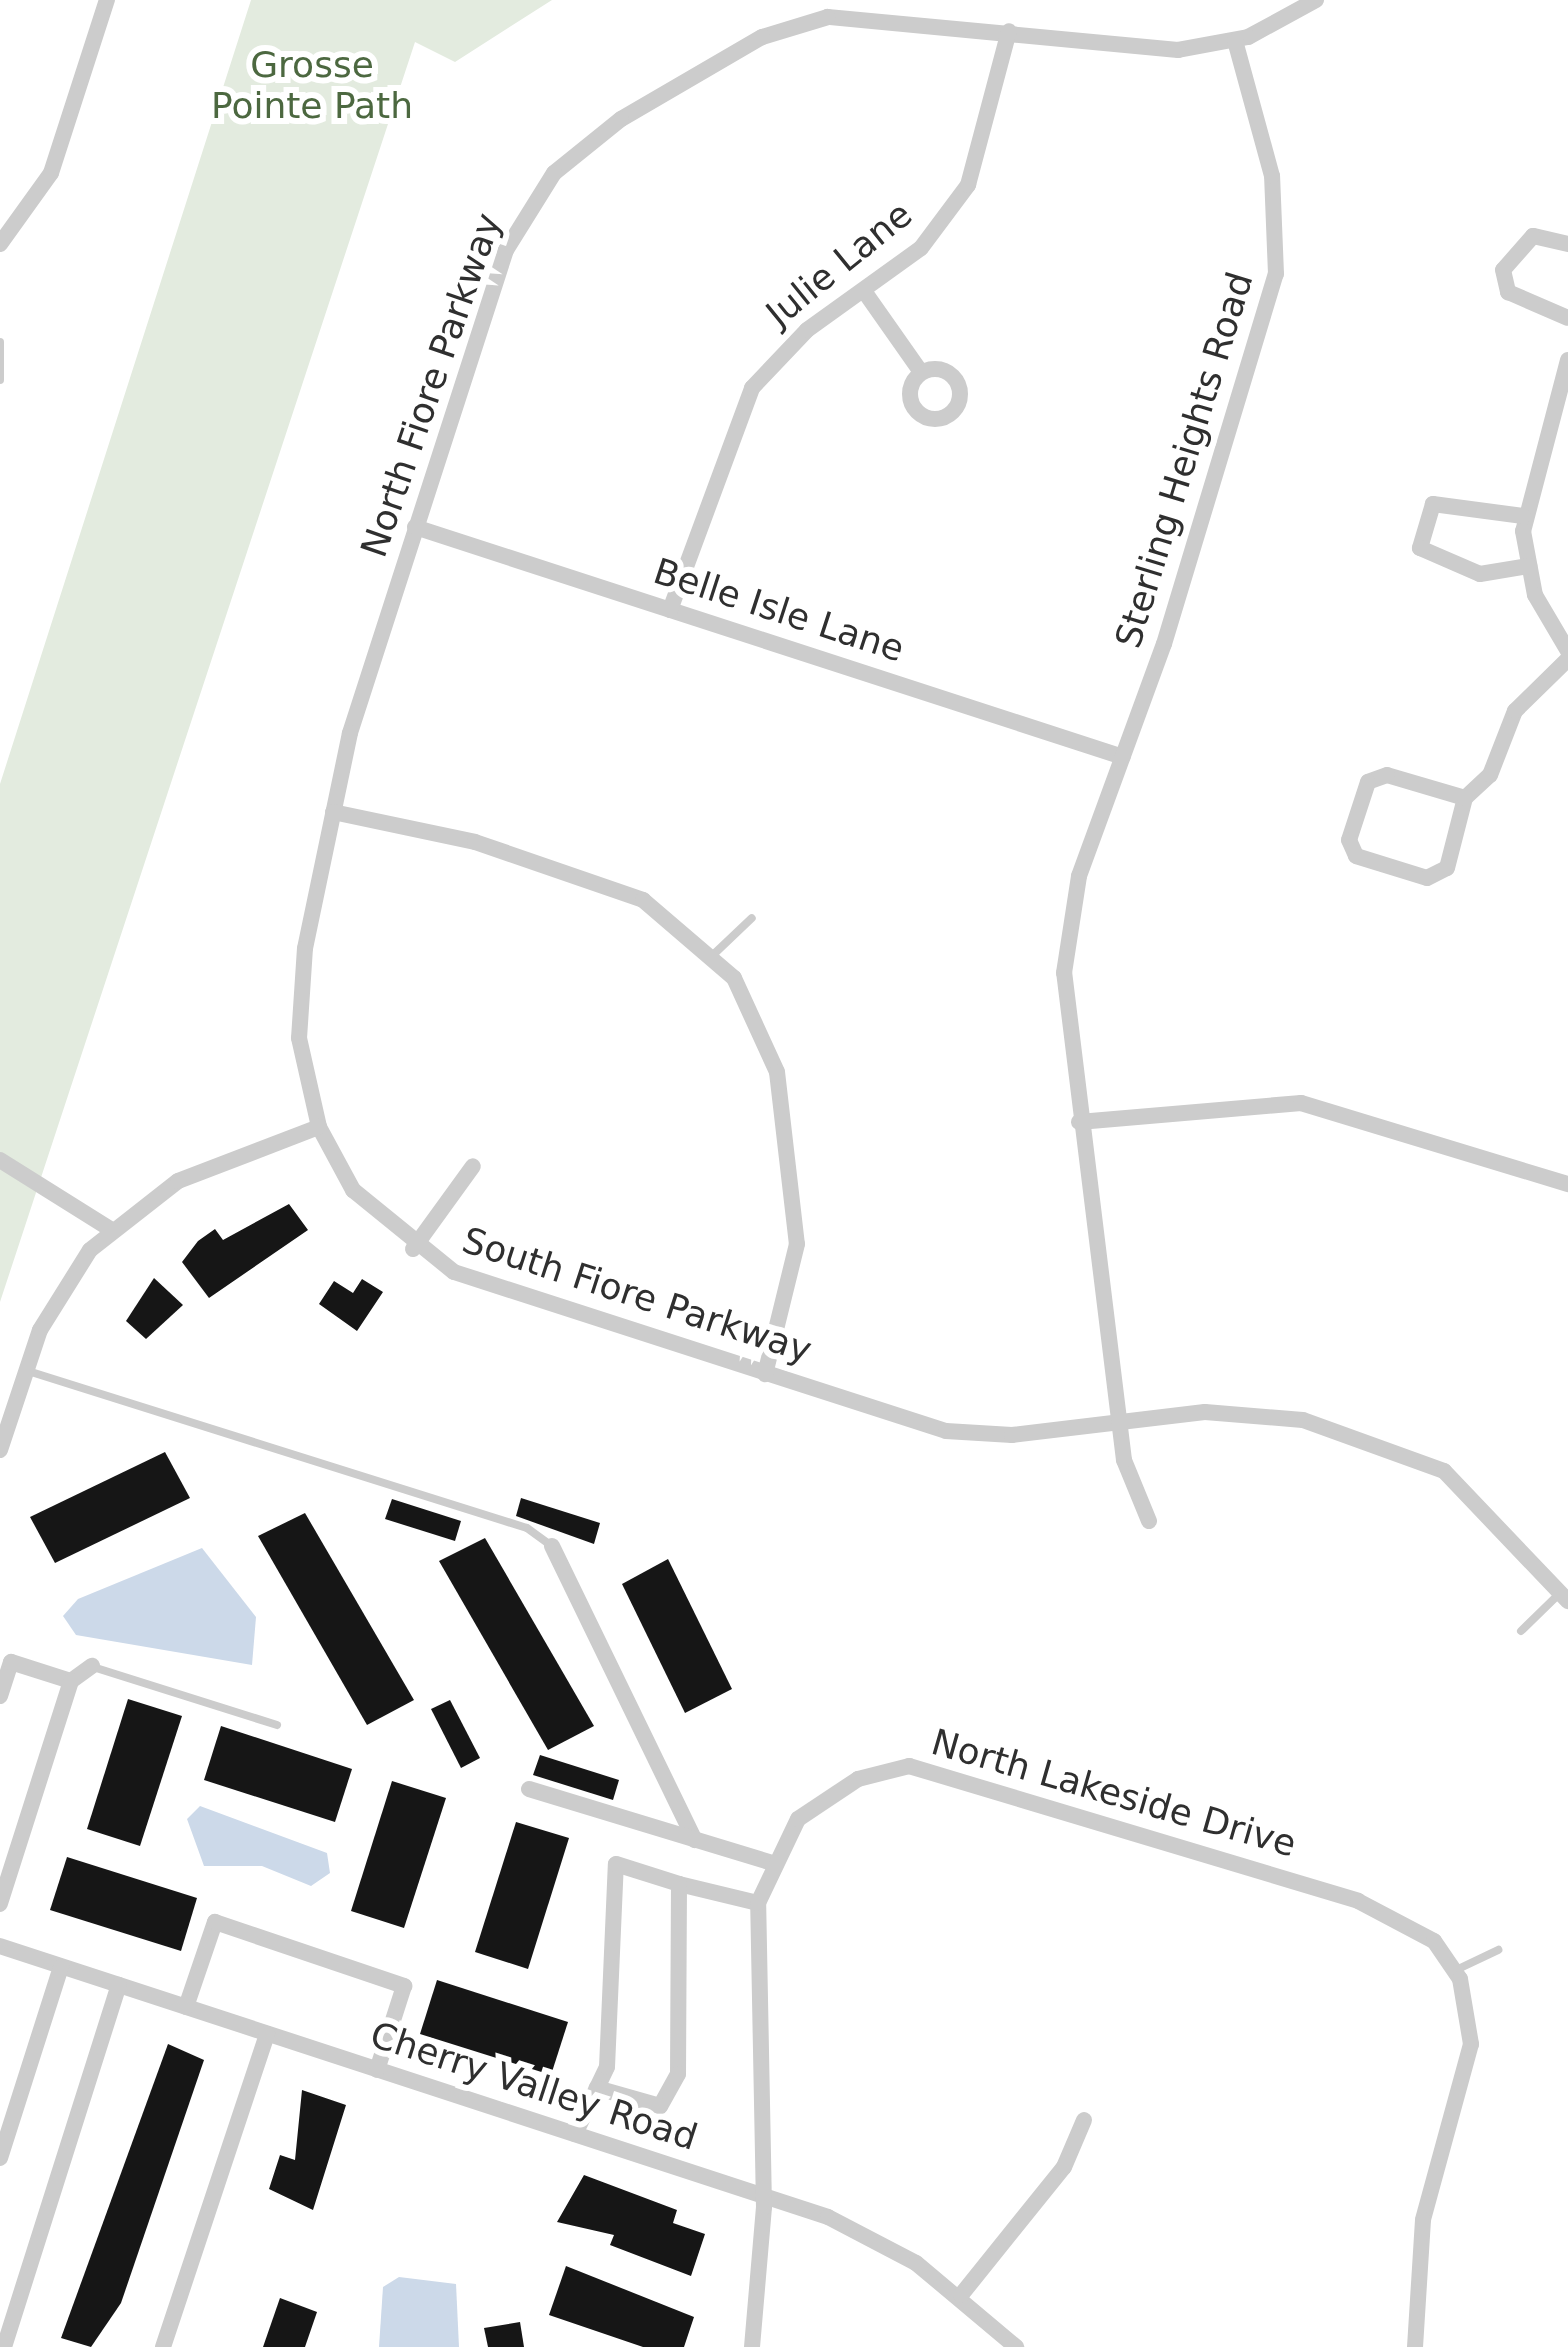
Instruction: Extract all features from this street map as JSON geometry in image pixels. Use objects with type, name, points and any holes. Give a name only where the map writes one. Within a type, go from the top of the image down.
[{"type":"street","points":[[0,244],[51,173],[107,0]]},
{"type":"street","name":"North Fiore Parkway","points":[[375,651],[506,250],[574,153],[785,27],[875,14],[1178,50],[1235,41],[1316,0]]},
{"type":"street","name":"Julie Lane","points":[[670,610],[752,388],[921,248],[968,185],[1009,31]]},
{"type":"street","name":"Sterling Heights Road","points":[[1149,1521],[1119,1417],[1064,973],[1079,876],[1123,757],[1276,274],[1272,176],[1235,41]]},
{"type":"street","points":[[1568,244],[1533,236],[1503,270],[1508,292],[1568,318]]},
{"type":"street","points":[[864,291],[921,372]]},
{"type":"street","points":[[1465,798],[1388,775],[1368,782],[1349,840],[1356,856],[1427,878],[1447,868],[1465,798],[1490,775],[1532,686],[1568,655],[1529,566],[1523,516],[1568,360]]},
{"type":"street","points":[[1523,516],[1433,504],[1420,548],[1480,574],[1529,566]]},
{"type":"street","name":"Belle Isle Lane","points":[[416,526],[1123,757]]},
{"type":"street","name":"South Fiore Parkway","points":[[375,651],[333,812],[299,992],[319,1127],[353,1190],[413,1249],[765,1374],[980,1436],[1119,1417],[1257,1411],[1415,1456],[1489,1507],[1564,1597]]},
{"type":"street","points":[[333,812],[590,879],[664,910],[714,953],[766,1036],[784,1113],[797,1244],[765,1374]]},
{"type":"street","points":[[1079,1122],[1301,1103],[1568,1184]]},
{"type":"street","points":[[0,1450],[50,1310],[110,1229],[178,1181],[319,1127]]},
{"type":"street","points":[[0,1160],[110,1229]]},
{"type":"street","points":[[413,1249],[472,1166]]},
{"type":"street","points":[[552,1546],[695,1840]]},
{"type":"street","points":[[0,1696],[10,1662],[71,1682]]},
{"type":"street","points":[[1,1899],[71,1682],[92,1666]]},
{"type":"street","name":"North Lakeside Drive","points":[[752,2347],[762,2195],[758,1903],[772,1863],[798,1819],[846,1785],[909,1766],[944,1770],[1402,1917],[1454,1970]]},
{"type":"street","points":[[529,1789],[772,1863]]},
{"type":"street","points":[[575,2134],[597,2088],[616,1864],[758,1903]]},
{"type":"street","points":[[597,2088],[660,2106],[678,2074],[679,1884]]},
{"type":"street","points":[[186,2007],[215,1922],[234,1928],[404,1986],[377,2070]]},
{"type":"street","name":"Cherry Valley Road","points":[[0,1946],[762,2195],[866,2234],[962,2295],[1016,2347]]},
{"type":"street","points":[[0,2158],[61,1966]]},
{"type":"street","points":[[1415,2347],[1423,2220],[1471,2044],[1454,1970]]},
{"type":"street","points":[[4,2347],[119,1985]]},
{"type":"street","points":[[163,2347],[267,2034]]},
{"type":"street","points":[[962,2295],[1064,2167],[1084,2120]]},
{"type":"lane","points":[[0,342],[0,380]]},
{"type":"lane","points":[[714,953],[752,918]]},
{"type":"lane","points":[[26,1371],[527,1528],[552,1546]]},
{"type":"lane","points":[[1521,1631],[1564,1597]]},
{"type":"lane","points":[[92,1666],[277,1725]]},
{"type":"lane","points":[[1454,1970],[1498,1950]]},
{"type":"green space","name":"Grosse Pointe Path","points":[[251,0],[552,0],[455,62],[415,42],[0,1302],[0,784]]},
{"type":"water","points":[[202,1548],[256,1617],[252,1665],[76,1635],[63,1616],[78,1599]]},
{"type":"water","points":[[200,1806],[327,1853],[330,1873],[311,1886],[262,1866],[204,1866],[187,1819]]},
{"type":"water","points":[[399,2277],[456,2284],[459,2347],[379,2347],[383,2287]]},
{"type":"building","points":[[289,1204],[308,1230],[209,1298],[182,1262],[198,1241],[215,1229],[223,1240]]},
{"type":"building","points":[[154,1278],[183,1305],[146,1339],[126,1321]]},
{"type":"building","points":[[362,1279],[383,1292],[357,1331],[319,1304],[334,1281],[353,1293]]},
{"type":"building","points":[[165,1452],[190,1498],[55,1563],[30,1517]]},
{"type":"building","points":[[521,1498],[600,1523],[594,1544],[516,1516]]},
{"type":"building","points":[[392,1499],[461,1521],[455,1541],[385,1519]]},
{"type":"building","points":[[305,1513],[414,1700],[367,1725],[258,1536]]},
{"type":"building","points":[[485,1538],[594,1726],[548,1750],[439,1561]]},
{"type":"building","points":[[668,1559],[732,1689],[685,1713],[622,1584]]},
{"type":"building","points":[[128,1699],[182,1716],[140,1846],[87,1829]]},
{"type":"building","points":[[450,1700],[480,1758],[461,1768],[431,1709]]},
{"type":"building","points":[[221,1726],[352,1769],[335,1822],[204,1780]]},
{"type":"building","points":[[540,1755],[619,1780],[613,1800],[533,1775]]},
{"type":"building","points":[[392,1781],[446,1798],[404,1928],[351,1911]]},
{"type":"building","points":[[516,1822],[569,1838],[528,1969],[475,1952]]},
{"type":"building","points":[[67,1857],[197,1898],[181,1951],[50,1910]]},
{"type":"building","points":[[437,1980],[568,2022],[551,2075],[420,2034]]},
{"type":"building","points":[[168,2044],[204,2060],[121,2303],[91,2347],[61,2338]]},
{"type":"building","points":[[302,2090],[346,2105],[313,2210],[269,2189],[280,2155],[295,2160]]},
{"type":"building","points":[[584,2175],[677,2210],[673,2223],[705,2234],[691,2276],[610,2245],[614,2235],[557,2222]]},
{"type":"building","points":[[566,2266],[694,2317],[684,2347],[643,2347],[549,2315]]},
{"type":"building","points":[[280,2298],[317,2312],[305,2347],[263,2347]]},
{"type":"building","points":[[520,2322],[524,2347],[488,2347],[484,2328]]}]
